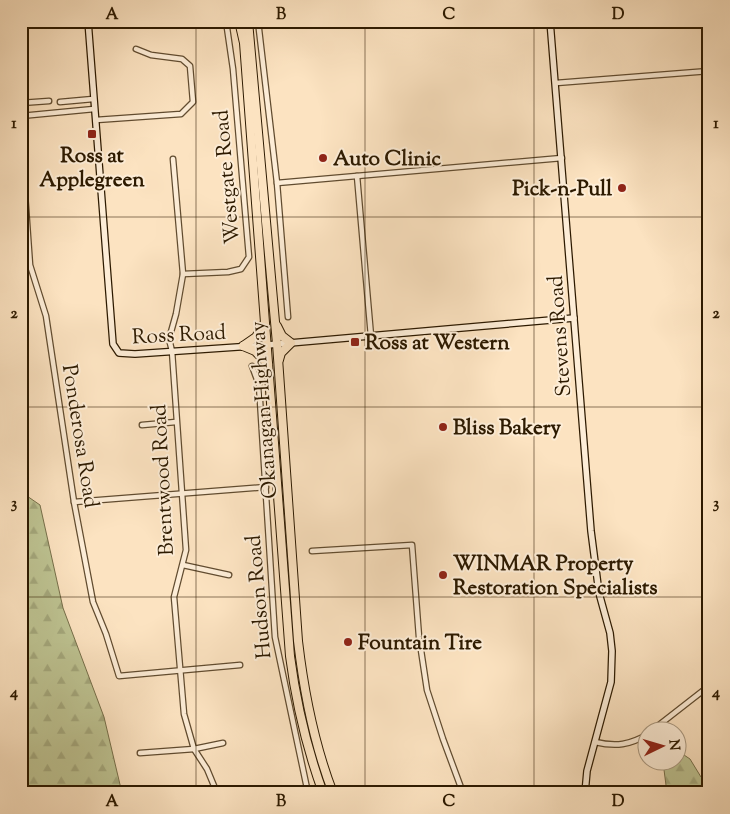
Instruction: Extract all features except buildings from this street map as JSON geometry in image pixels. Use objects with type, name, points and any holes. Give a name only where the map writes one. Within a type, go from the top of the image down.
[{"type":"highway","name":"Okanagan Highway","points":[[239,21],[244,53],[290,656],[295,694],[312,764],[323,793]]},
{"type":"highway","name":"Okanagan Highway","points":[[248,21],[277,344],[290,534],[303,684],[323,767],[333,793]]},
{"type":"highway","points":[[244,346],[256,337],[265,322]]},
{"type":"highway","points":[[275,323],[282,336],[291,343],[281,353],[278,362]]},
{"type":"highway","points":[[244,346],[256,351],[268,364]]},
{"type":"street","name":"Ross Road","points":[[88,21],[114,344],[119,353],[135,354],[267,345],[574,318]]},
{"type":"street","name":"Westgate Road","points":[[183,274],[228,272],[241,269],[249,257],[233,69],[226,21]]},
{"type":"street","points":[[258,21],[277,183],[288,317]]},
{"type":"street","name":"Stevens Road","points":[[550,21],[591,531],[599,593],[610,633],[612,651],[611,682],[587,771],[585,793]]},
{"type":"street","points":[[96,120],[181,114],[193,102],[190,66],[182,58],[151,55],[136,49]]},
{"type":"street","points":[[556,83],[709,70]]},
{"type":"street","points":[[60,102],[94,99]]},
{"type":"street","points":[[21,103],[50,101]]},
{"type":"street","points":[[21,116],[94,109]]},
{"type":"street","name":"Ponderosa Road","points":[[21,137],[30,265],[46,316],[74,502],[93,602],[106,634],[119,676],[181,669]]},
{"type":"street","points":[[277,183],[562,158]]},
{"type":"street","name":"Brentwood Road","points":[[173,159],[183,274],[176,314],[169,339],[172,350],[186,550],[174,597],[184,714],[194,749],[207,769],[217,793]]},
{"type":"street","points":[[357,176],[371,336]]},
{"type":"street","name":"Hudson Road","points":[[252,366],[259,385],[275,637],[308,793]]},
{"type":"street","points":[[142,424],[176,422]]},
{"type":"street","points":[[74,502],[266,487]]},
{"type":"street","points":[[312,552],[412,544],[419,637],[427,690],[463,793]]},
{"type":"street","points":[[183,565],[229,575]]},
{"type":"street","points":[[181,669],[240,665]]},
{"type":"street","points":[[662,722],[709,686]]},
{"type":"street","points":[[595,742],[615,746],[625,745],[638,738]]},
{"type":"street","points":[[140,753],[194,749],[223,743]]},
{"type":"green space","points":[[21,475],[27,496],[40,505],[63,608],[104,717],[122,793],[21,793]]},
{"type":"green space","points":[[688,758],[701,777],[709,784],[709,793],[667,793],[664,772],[688,772]]},
{"type":"place","name":"Ross at Applegreen","points":[[92,134]]},
{"type":"place","name":"Auto Clinic","points":[[323,158]]},
{"type":"place","name":"Pick-n-Pull","points":[[622,188]]},
{"type":"place","name":"Ross at Western","points":[[355,342]]},
{"type":"place","name":"Bliss Bakery","points":[[443,427]]},
{"type":"place","name":"WINMAR Property Restoration Specialists","points":[[443,575]]},
{"type":"place","name":"Fountain Tire","points":[[348,642]]}]
